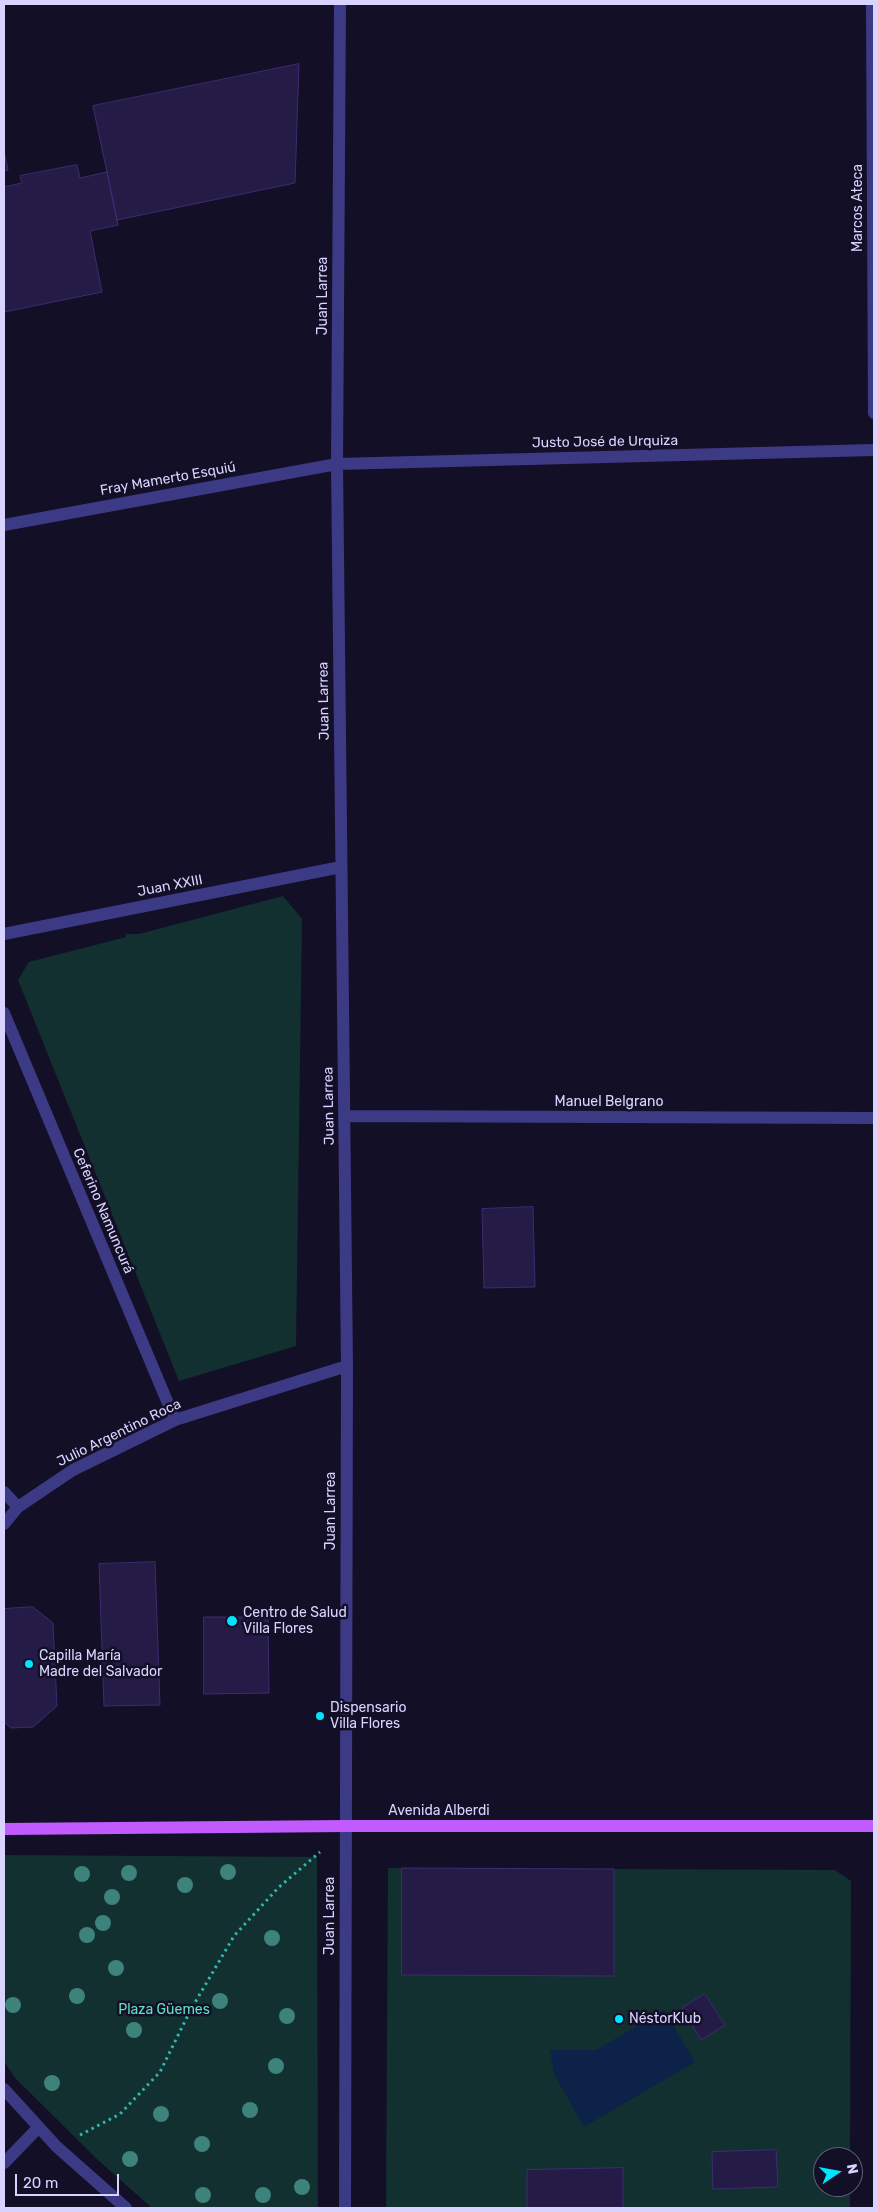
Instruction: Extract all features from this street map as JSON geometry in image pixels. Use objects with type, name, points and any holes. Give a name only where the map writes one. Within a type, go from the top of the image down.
[{"type":"main road","name":"Avenida Alberdi","points":[[4,1829],[345,1826],[874,1826]]},
{"type":"street","name":"Juan Larrea","points":[[340,4],[337,464],[347,1366],[345,2208]]},
{"type":"street","name":"Marcos Ateca","points":[[872,4],[874,413]]},
{"type":"street","name":"Justo José de Urquiza","points":[[337,464],[874,450]]},
{"type":"street","name":"Fray Mamerto Esquiú","points":[[4,524],[337,464]]},
{"type":"street","name":"Juan XXIII","points":[[4,934],[341,867]]},
{"type":"street","name":"Ceferino Namuncurá","points":[[4,1013],[175,1420]]},
{"type":"street","name":"Manuel Belgrano","points":[[344,1116],[874,1118]]},
{"type":"street","name":"Julio Argentino Roca","points":[[4,1524],[18,1507],[73,1470],[175,1420],[347,1366]]},
{"type":"street","points":[[4,1492],[18,1507]]},
{"type":"street","points":[[4,2089],[57,2147],[126,2208]]},
{"type":"street","points":[[4,2163],[38,2128]]},
{"type":"path","points":[[57,2147],[120,2114],[160,2072],[190,2011],[234,1936],[278,1888],[309,1864],[345,1826]]},
{"type":"green space","points":[[283,896],[302,919],[296,1346],[179,1381],[18,980],[29,962],[126,937],[126,934],[139,934]]},
{"type":"green space","name":"Plaza Güemes","points":[[4,1855],[317,1857],[318,2208],[152,2208],[99,2161],[15,2078],[4,2061]]},
{"type":"green space","name":"NéstorKlub","points":[[388,1868],[835,1870],[851,1881],[850,2147],[813,2147],[813,2197],[850,2197],[850,2208],[386,2208]]},
{"type":"water","points":[[664,2010],[695,2062],[584,2127],[554,2074],[550,2050],[596,2050]]},
{"type":"building","points":[[299,64],[295,183],[117,220],[93,106]]},
{"type":"building","points":[[4,151],[8,170],[4,171]]},
{"type":"building","points":[[77,165],[80,178],[107,172],[118,225],[90,231],[102,292],[4,312],[4,187],[22,183],[20,176]]},
{"type":"building","points":[[533,1207],[535,1287],[484,1288],[482,1209]]},
{"type":"building","points":[[155,1562],[160,1705],[104,1706],[99,1564]]},
{"type":"building","name":"Capilla María Madre del Salvador","points":[[33,1607],[53,1623],[57,1706],[33,1727],[11,1728],[4,1722],[4,1609]]},
{"type":"building","points":[[204,1617],[268,1617],[269,1693],[204,1694]]},
{"type":"building","points":[[402,1868],[614,1869],[614,1976],[402,1975]]},
{"type":"building","points":[[705,1994],[725,2025],[701,2040],[682,2008]]},
{"type":"building","points":[[776,2150],[778,2187],[713,2189],[712,2152]]},
{"type":"building","points":[[623,2168],[623,2208],[527,2208],[527,2170]]},
{"type":"place","name":"Centro de Salud Villa Flores","points":[[232,1621]]},
{"type":"place","name":"Capilla María Madre del Salvador","points":[[29,1664]]},
{"type":"place","name":"Dispensario Villa Flores","points":[[320,1716]]},
{"type":"place","name":"NéstorKlub","points":[[619,2019]]}]
